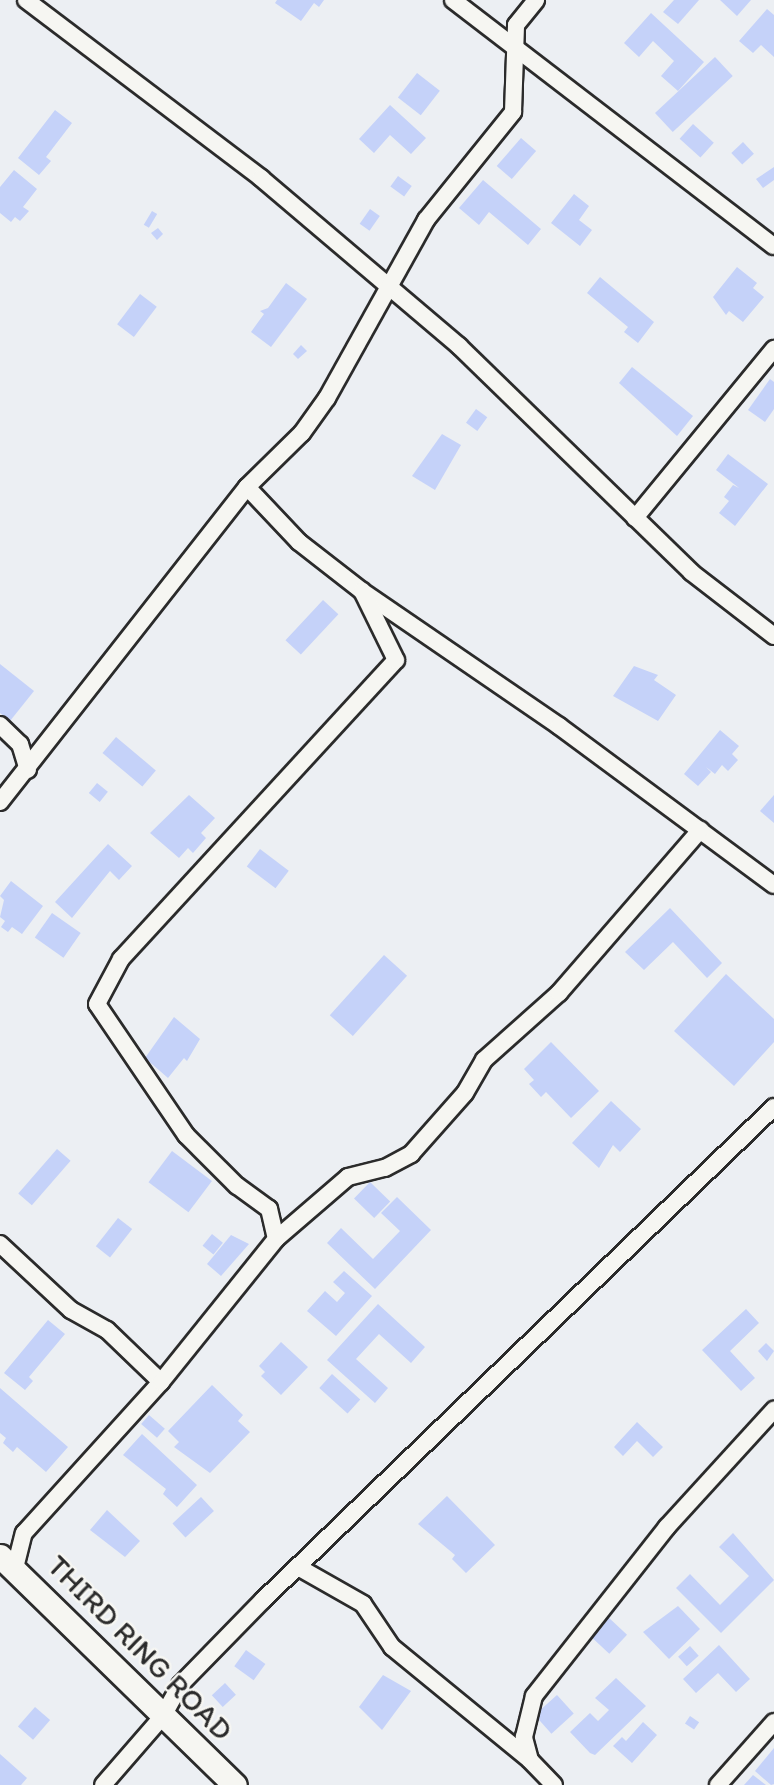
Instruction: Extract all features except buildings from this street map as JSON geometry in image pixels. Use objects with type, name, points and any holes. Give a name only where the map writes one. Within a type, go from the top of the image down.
[{"type":"street","points":[[26,0],[261,178],[459,346],[691,572],[774,636]]},
{"type":"street","points":[[453,0],[774,246]]},
{"type":"street","points":[[0,802],[28,770],[247,486],[315,415],[390,288],[426,220],[513,112],[516,25],[536,0]]},
{"type":"street","points":[[635,517],[774,349]]},
{"type":"street","points":[[247,486],[299,542],[362,592],[774,885]]},
{"type":"street","points":[[276,1239],[269,1209],[186,1135],[97,1003],[121,959],[396,660],[362,592]]},
{"type":"street","points":[[0,725],[20,744],[28,770]]},
{"type":"street","points":[[8,1562],[24,1533],[161,1382],[276,1239],[348,1177],[385,1168],[411,1154],[465,1093],[484,1060],[559,993],[700,830]]},
{"type":"street","points":[[103,1785],[163,1716],[180,1685],[298,1567],[774,1107]]},
{"type":"street","points":[[0,1244],[71,1310],[107,1330],[161,1382]]},
{"type":"street","points":[[530,1760],[524,1737],[534,1696],[667,1527],[774,1410]]},
{"type":"street","name":"THIRD RING ROAD","points":[[8,1562],[234,1785]]},
{"type":"street","points":[[298,1567],[363,1604],[392,1647],[530,1760],[554,1785]]},
{"type":"street","points":[[718,1785],[774,1722]]}]
